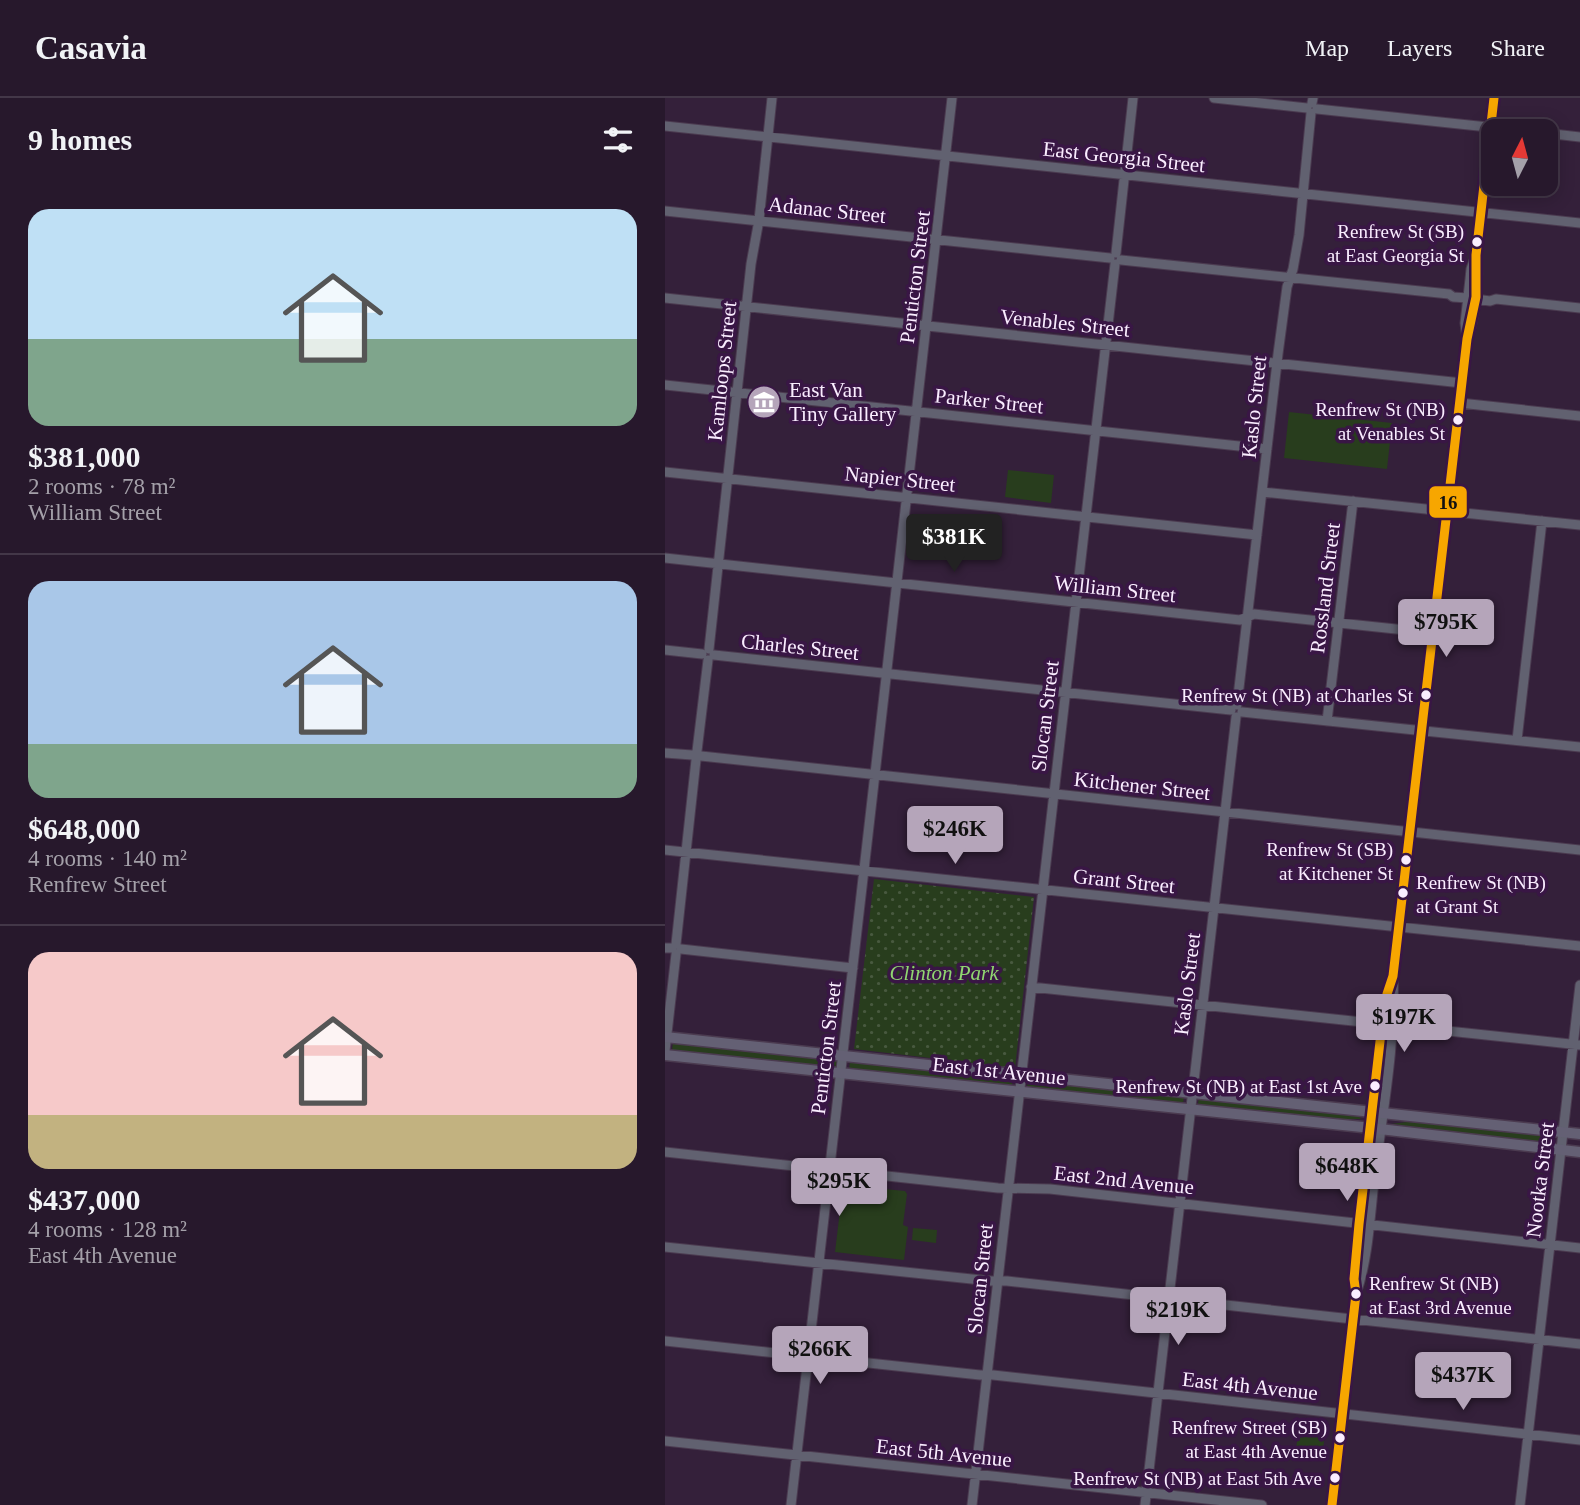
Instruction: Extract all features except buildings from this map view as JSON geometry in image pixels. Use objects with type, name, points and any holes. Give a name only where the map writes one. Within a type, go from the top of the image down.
[{"type":"main road","name":"East 1st Avenue","points":[[666,1037],[1580,1135]]},
{"type":"main road","name":"East 1st Avenue","points":[[665,1053],[1580,1152]]},
{"type":"street","name":"Kamloops Street","points":[[665,1053],[674,949],[687,852],[752,251],[759,220],[772,98]]},
{"type":"street","name":"Penticton Street","points":[[792,1505],[952,98]]},
{"type":"street","name":"Slocan Street","points":[[972,1505],[1133,98]]},
{"type":"street","points":[[1214,98],[1312,106],[1481,126]]},
{"type":"street","points":[[1492,119],[1494,98]]},
{"type":"street","name":"Kaslo Street","points":[[1145,1505],[1282,320],[1299,235],[1312,106]]},
{"type":"street","name":"East Georgia Street","points":[[665,126],[1580,223]]},
{"type":"street","points":[[1558,134],[1580,137]]},
{"type":"street","points":[[1332,1505],[1356,1294],[1361,1280],[1364,1224],[1387,1025],[1394,994],[1398,928],[1459,403],[1467,339],[1472,323],[1471,269],[1476,255],[1483,196]]},
{"type":"street","name":"Adanac Street","points":[[665,211],[1290,277],[1453,297],[1580,308]]},
{"type":"street","name":"Venables Street","points":[[665,298],[1462,383]]},
{"type":"street","name":"Parker Street","points":[[665,385],[1267,449]]},
{"type":"street","points":[[1459,403],[1580,416]]},
{"type":"street","name":"Napier Street","points":[[665,472],[1257,535]]},
{"type":"street","points":[[1262,492],[1580,525]]},
{"type":"street","name":"Rossland Street","points":[[1327,721],[1353,501]]},
{"type":"street","points":[[1517,740],[1542,521]]},
{"type":"street","name":"William Street","points":[[665,558],[1240,620],[1254,614],[1434,633]]},
{"type":"street","name":"Charles Street","points":[[665,650],[1580,747]]},
{"type":"street","name":"Kitchener Street","points":[[665,753],[1580,850]]},
{"type":"street","name":"Grant Street","points":[[665,850],[1580,946]]},
{"type":"street","points":[[674,949],[853,968]]},
{"type":"street","name":"Nootka Street","points":[[1520,1505],[1560,1150],[1577,1045],[1580,985]]},
{"type":"street","points":[[1031,987],[1577,1045]]},
{"type":"street","name":"East 2nd Avenue","points":[[665,1152],[1008,1188],[1050,1189],[1580,1248]]},
{"type":"street","points":[[665,1247],[1169,1298],[1580,1344]]},
{"type":"street","name":"East 4th Avenue","points":[[665,1341],[1580,1440]]},
{"type":"street","name":"East 5th Avenue","points":[[665,1441],[1262,1505]]},
{"type":"green space","points":[[1289,412],[1392,423],[1387,469],[1284,458]]},
{"type":"green space","points":[[1008,470],[1054,475],[1051,503],[1005,497]]},
{"type":"green space","name":"Clinton Park","points":[[874,879],[1034,897],[1015,1068],[854,1049]]},
{"type":"green space","points":[[673,1041],[837,1060],[838,1065],[836,1068],[672,1051]]},
{"type":"green space","points":[[850,1061],[1012,1077],[1012,1087],[849,1070]]},
{"type":"green space","points":[[1028,1079],[1184,1095],[1183,1105],[1027,1089]]},
{"type":"green space","points":[[1199,1097],[1353,1114],[1361,1118],[1342,1119],[1201,1106],[1198,1104]]},
{"type":"green space","points":[[1407,1122],[1467,1125],[1549,1135],[1554,1138],[1555,1144],[1553,1146],[1391,1124]]},
{"type":"green space","points":[[843,1185],[905,1191],[907,1194],[903,1225],[908,1227],[904,1260],[835,1252]]},
{"type":"green space","points":[[913,1228],[937,1230],[936,1243],[912,1240]]},
{"type":"green space","points":[[1300,1418],[1326,1421],[1322,1460],[1295,1457]]},
{"type":"transit line","name":"16","points":[[1332,1505],[1356,1294],[1354,1279],[1359,1224],[1382,1024],[1393,976],[1467,339],[1476,297],[1476,255],[1494,98]]},
{"type":"place","name":"Renfrew St (SB) at East Georgia St","points":[[1477,242]]},
{"type":"place","name":"East Van Tiny Gallery","points":[[764,402]]},
{"type":"place","name":"Renfrew St (NB) at Venables St","points":[[1458,420]]},
{"type":"place","name":"Renfrew St (NB) at Charles St","points":[[1426,695]]},
{"type":"place","name":"Renfrew St (SB) at Kitchener St","points":[[1406,860]]},
{"type":"place","name":"Renfrew St (NB) at Grant St","points":[[1403,893]]},
{"type":"place","name":"Renfrew St (NB) at East 1st Ave","points":[[1375,1086]]},
{"type":"place","name":"Renfrew St (NB) at East 3rd Avenue","points":[[1356,1294]]},
{"type":"place","name":"Renfrew Street (SB) at East 4th Avenue","points":[[1340,1438]]},
{"type":"place","name":"Renfrew St (NB) at East 5th Ave","points":[[1335,1478]]}]
